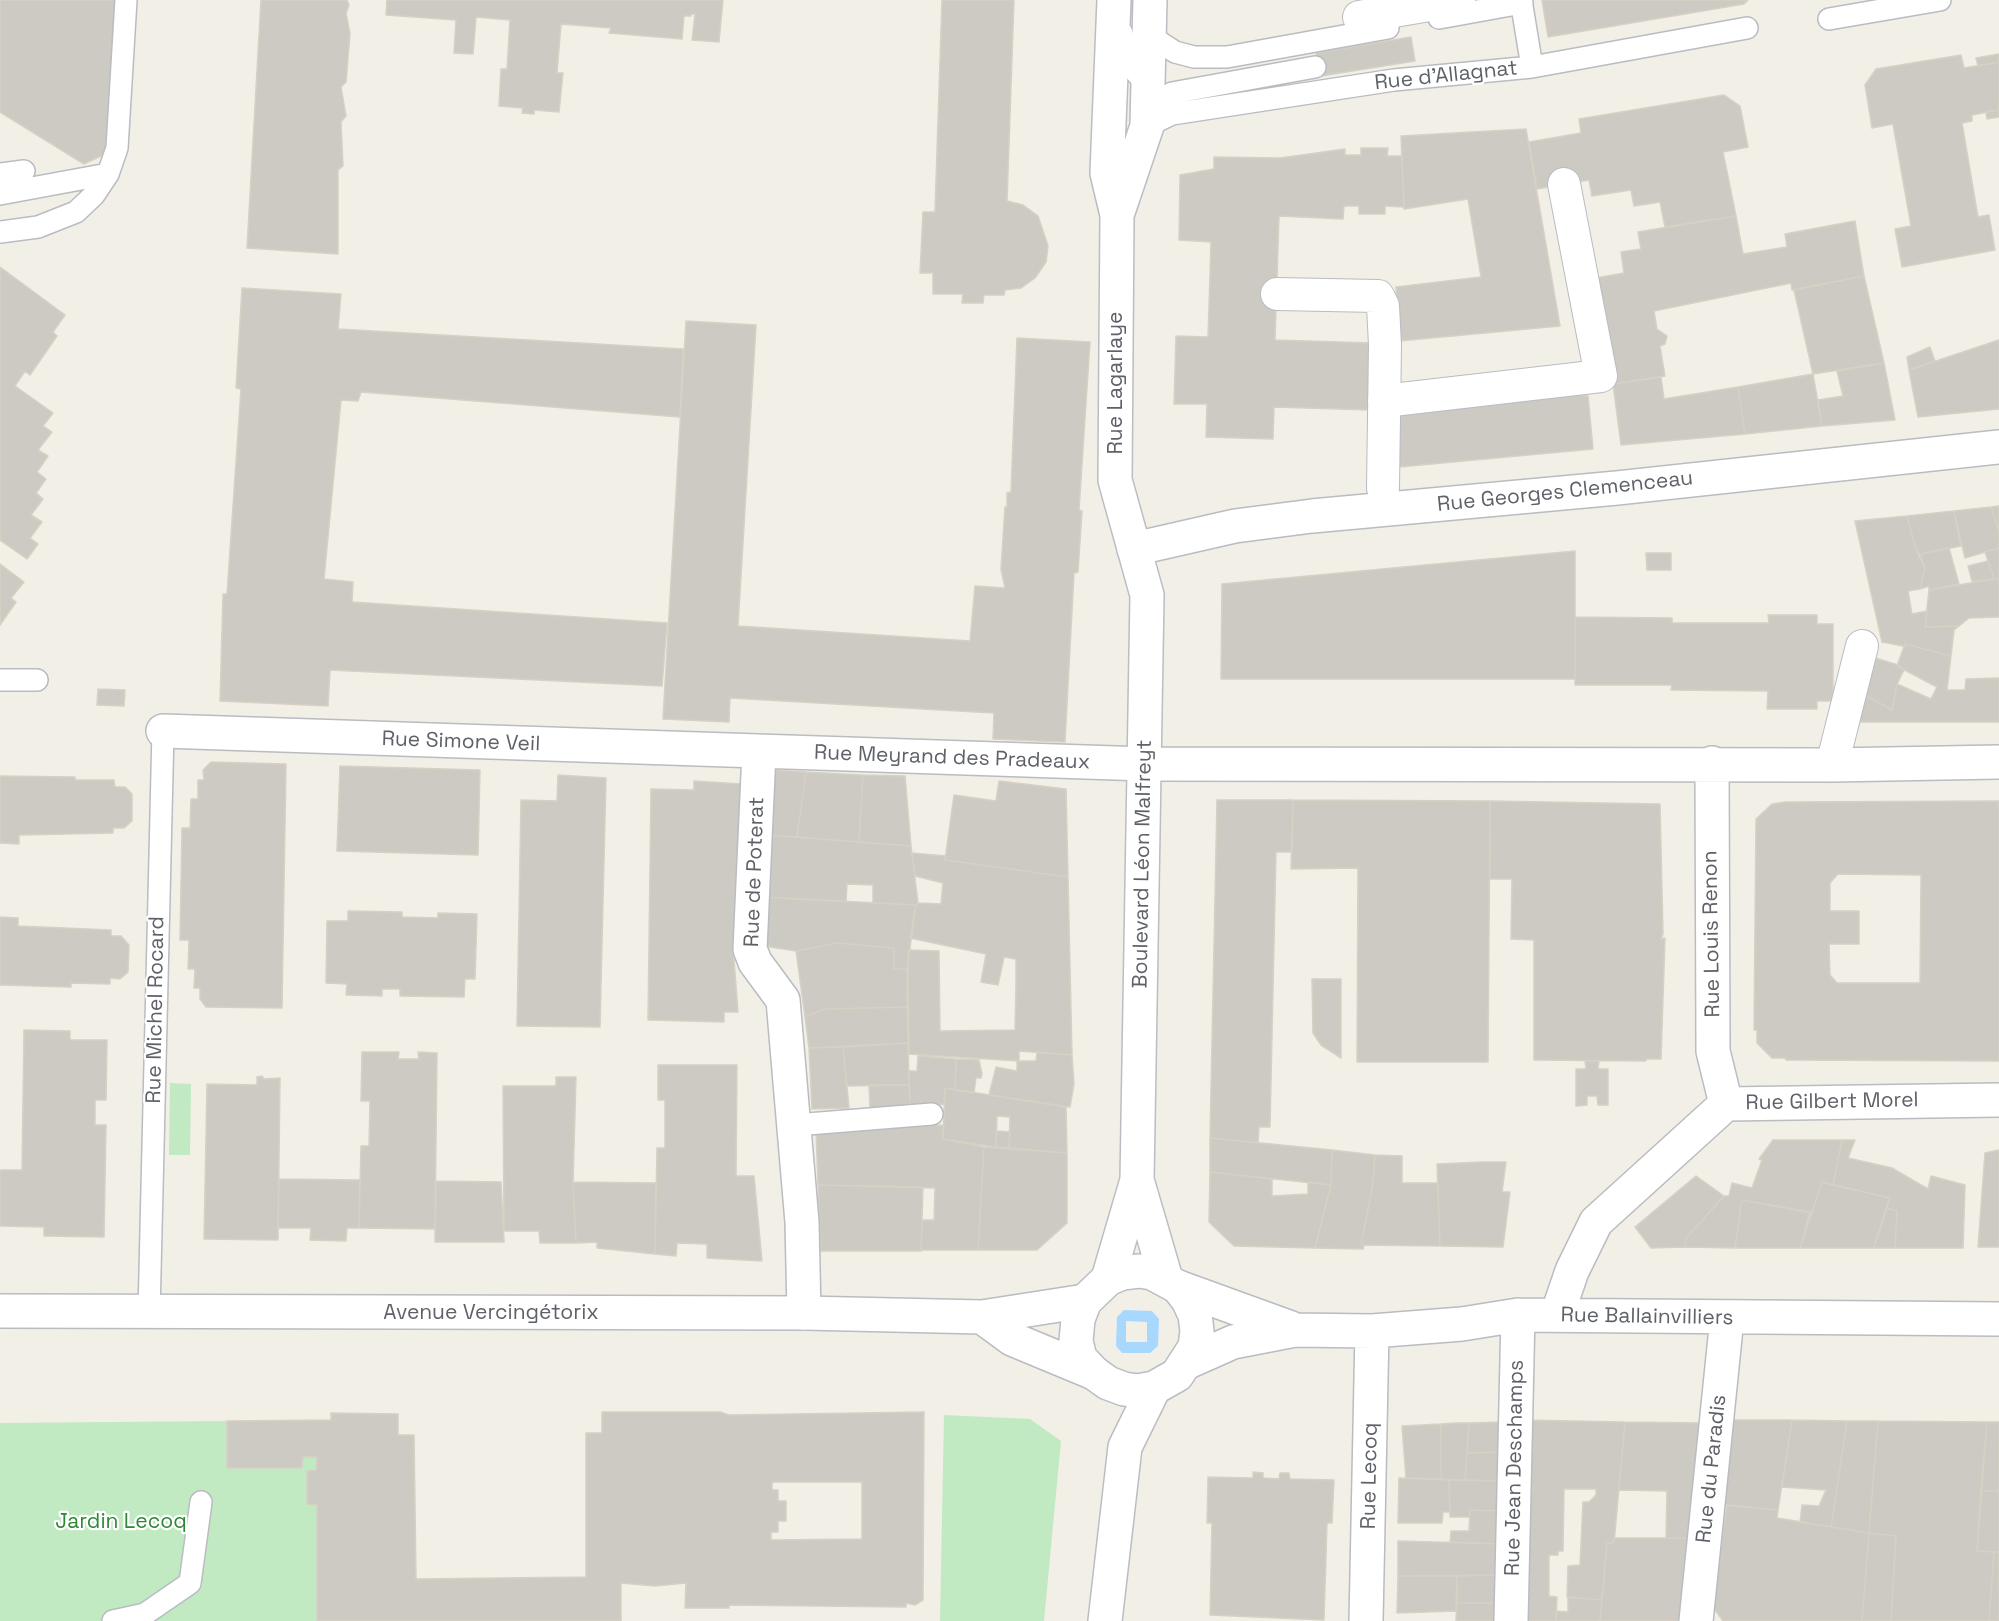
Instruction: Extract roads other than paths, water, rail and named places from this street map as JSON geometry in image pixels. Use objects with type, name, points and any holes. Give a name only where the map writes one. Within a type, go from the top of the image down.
[{"type":"street","name":"Rue Lagarlaye","points":[[1114,0],[1107,173],[1117,215],[1115,480],[1134,549]]},
{"type":"street","name":"Rue Lagarlaye","points":[[1117,215],[1160,90],[1149,35],[1150,0]]},
{"type":"street","points":[[1368,8],[1377,3],[1398,0]]},
{"type":"street","points":[[1368,8],[1459,0]]},
{"type":"street","points":[[1384,401],[1601,376],[1564,184]]},
{"type":"street","points":[[1277,294],[1378,296],[1383,306],[1383,488]]},
{"type":"street","name":"Rue Georges Clemenceau","points":[[1134,549],[1235,526],[1312,516],[1598,490],[1999,447]]},
{"type":"street","name":"Boulevard Léon Malfreyt","points":[[1125,1447],[1117,1418],[1094,1373],[1080,1358],[1076,1341],[1078,1319],[1097,1290],[1137,1180],[1147,595],[1134,549]]},
{"type":"street","points":[[1832,765],[1862,646]]},
{"type":"street","name":"Rue Simone Veil","points":[[164,731],[759,752]]},
{"type":"street","name":"Rue Meyrand des Pradeaux","points":[[759,752],[1145,764],[1712,763],[1832,765],[1999,762]]},
{"type":"street","name":"Rue de Poterat","points":[[759,752],[750,949],[755,962],[783,1000],[802,1222],[804,1313]]},
{"type":"street","name":"Rue Louis Renon","points":[[1712,763],[1713,1052],[1726,1104]]},
{"type":"street","name":"Rue Gilbert Morel","points":[[1557,1316],[1572,1271],[1596,1222],[1726,1104],[1999,1100]]},
{"type":"street","name":"Boulevard Léon Malfreyt","points":[[1137,1180],[1172,1283]]},
{"type":"street","name":"Avenue Vercingétorix","points":[[0,1311],[149,1301],[982,1317],[1097,1290],[1122,1273],[1138,1271],[1172,1283]]},
{"type":"street","points":[[1105,1621],[1125,1447],[1173,1375],[1195,1347],[1195,1315],[1188,1300],[1172,1283]]},
{"type":"street","name":"Rue Ballainvilliers","points":[[1172,1283],[1295,1330]]},
{"type":"street","name":"Rue Ballainvilliers","points":[[1173,1375],[1233,1342],[1295,1330],[1372,1331],[1462,1324],[1518,1315],[1999,1319]]},
{"type":"street","name":"Rue Jean Deschamps","points":[[1511,1621],[1518,1315]]},
{"type":"street","points":[[982,1317],[1012,1339],[1094,1373],[1108,1383],[1124,1389],[1173,1375]]},
{"type":"street","name":"Rue du Paradis","points":[[1695,1621],[1727,1318]]},
{"type":"street","name":"Rue Lecoq","points":[[1366,1621],[1372,1331]]},
{"type":"lane","points":[[0,232],[38,227],[76,212],[94,195],[108,174],[117,148],[126,0]]},
{"type":"lane","points":[[1114,0],[1130,66],[1160,90],[1316,67]]},
{"type":"lane","points":[[1830,19],[1940,0]]},
{"type":"lane","points":[[1149,35],[1175,52],[1194,57],[1227,57],[1521,2],[1532,67]]},
{"type":"lane","name":"Rue d'Allagnat","points":[[1147,126],[1172,114],[1394,80],[1532,67],[1748,28]]},
{"type":"lane","points":[[0,174],[24,171]]},
{"type":"lane","points":[[0,194],[108,174]]},
{"type":"lane","points":[[0,680],[36,680]]},
{"type":"lane","name":"Rue Michel Rocard","points":[[149,1301],[164,731]]},
{"type":"lane","points":[[795,1125],[932,1114]]},
{"type":"lane","points":[[113,1621],[145,1614],[190,1583],[201,1502]]},
{"type":"water","points":[[1124,1310],[1152,1311],[1159,1319],[1158,1346],[1150,1353],[1122,1353],[1116,1346],[1117,1317]],"holes":[[[1126,1321],[1147,1322],[1147,1342],[1126,1342]]]},
{"type":"park label","name":"Jardin Lecoq","points":[[121,1522]]}]
